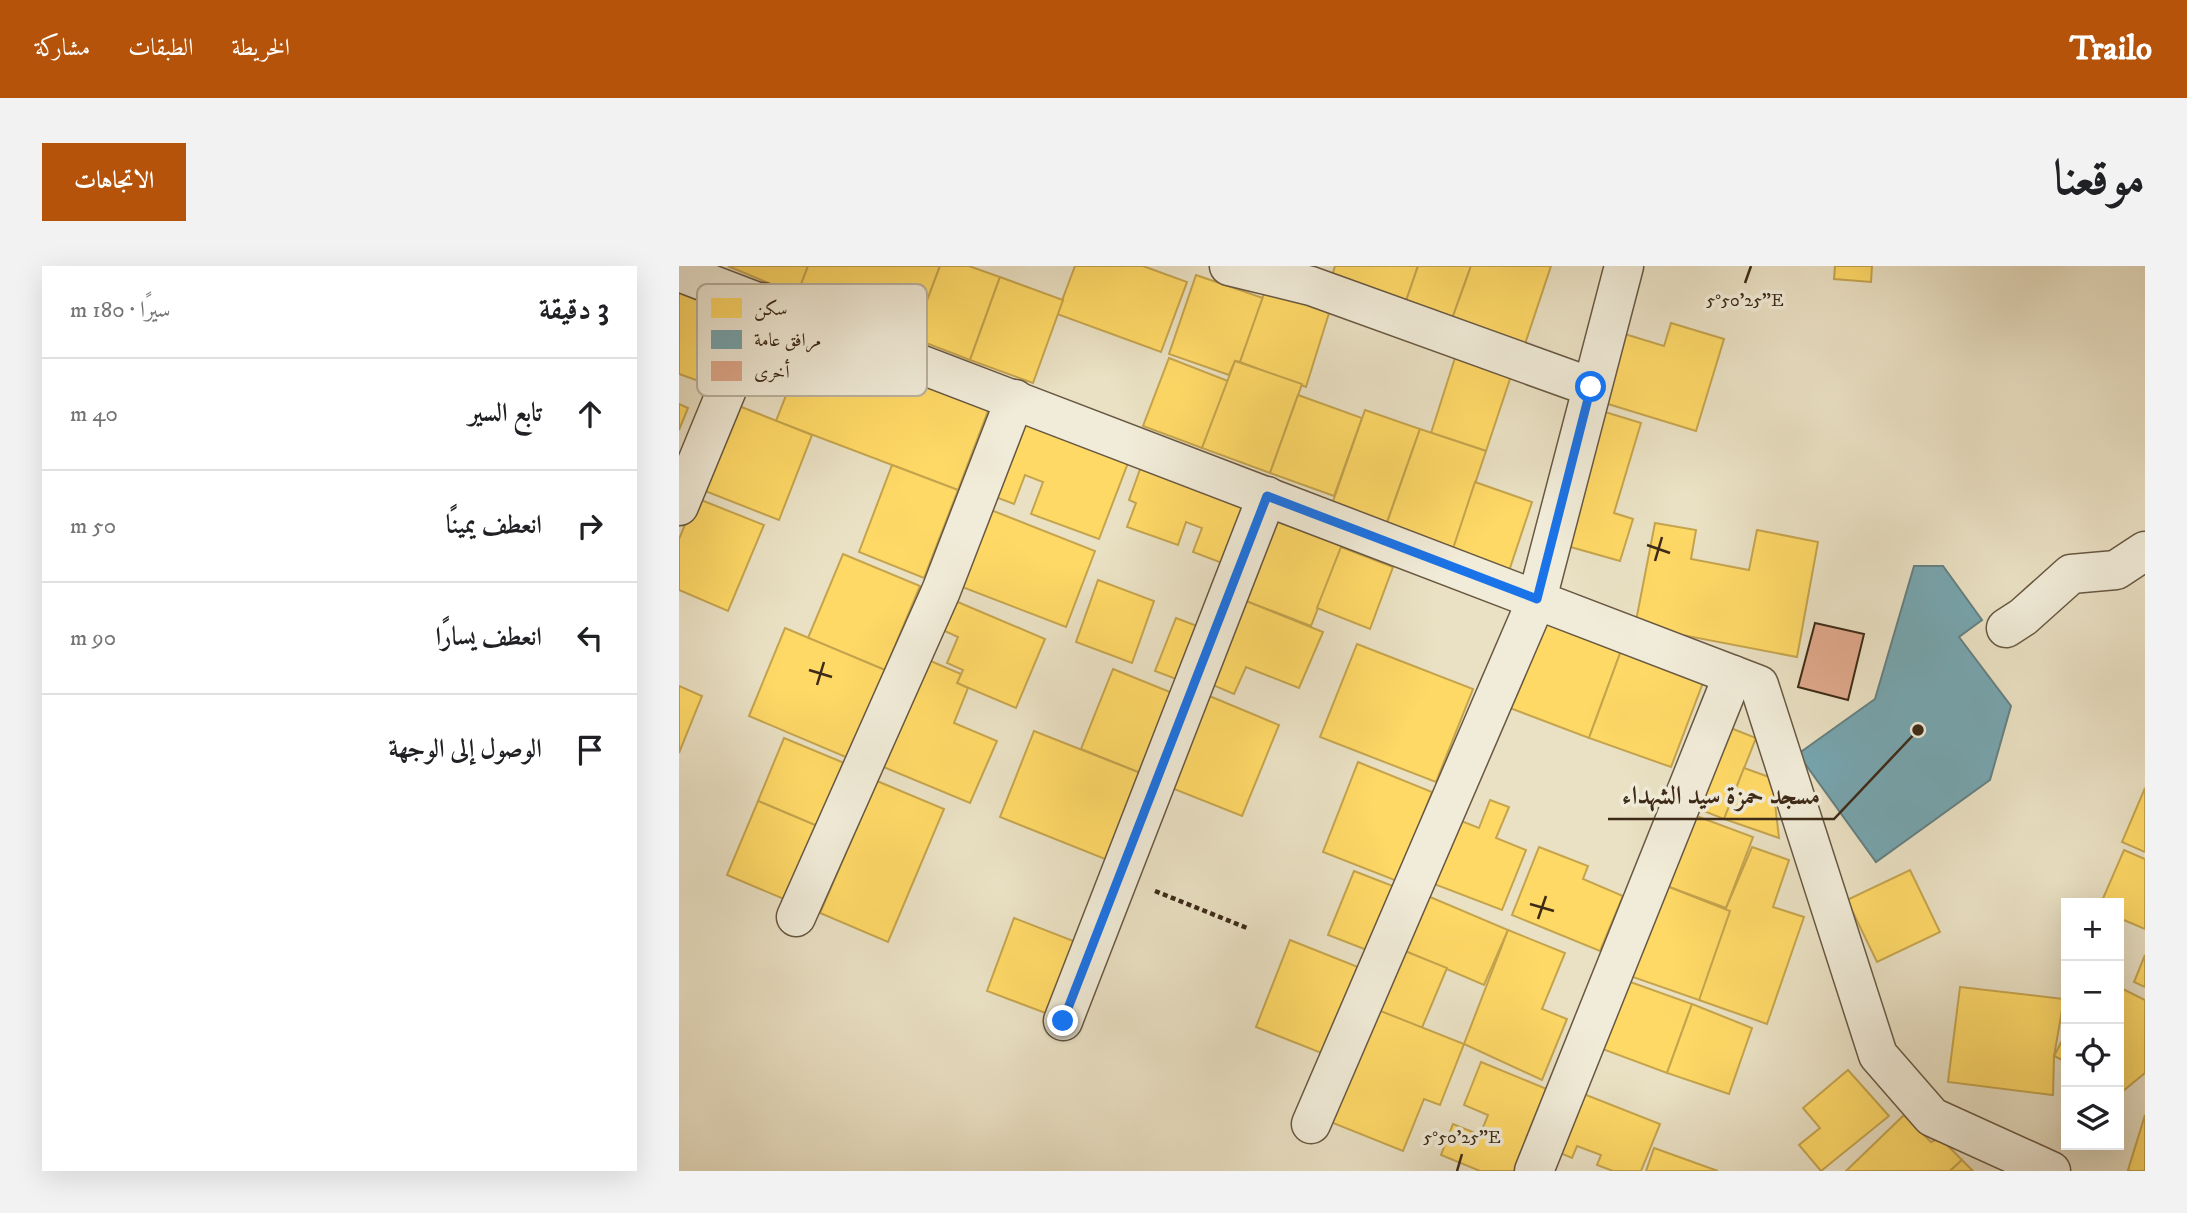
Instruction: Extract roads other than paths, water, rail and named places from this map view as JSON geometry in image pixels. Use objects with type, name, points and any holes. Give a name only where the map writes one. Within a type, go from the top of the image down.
[{"type":"street","points":[[1229,266],[1314,276],[1591,387]]},
{"type":"street","points":[[1311,1124],[1537,599],[1624,266]]},
{"type":"street","points":[[679,272],[713,284]]},
{"type":"street","points":[[927,365],[1759,685],[1878,1055],[1932,1117],[2051,1171]]},
{"type":"street","points":[[679,506],[724,396]]},
{"type":"street","points":[[796,917],[940,591],[1016,399]]},
{"type":"street","points":[[1063,1021],[1267,496]]},
{"type":"street","points":[[2006,628],[2023,617],[2071,574],[2116,570],[2145,551]]},
{"type":"street","points":[[1534,1171],[1733,675]]},
{"type":"place","name":"مسجد حمزة سيد الشهداء","points":[[1918,730]]}]
